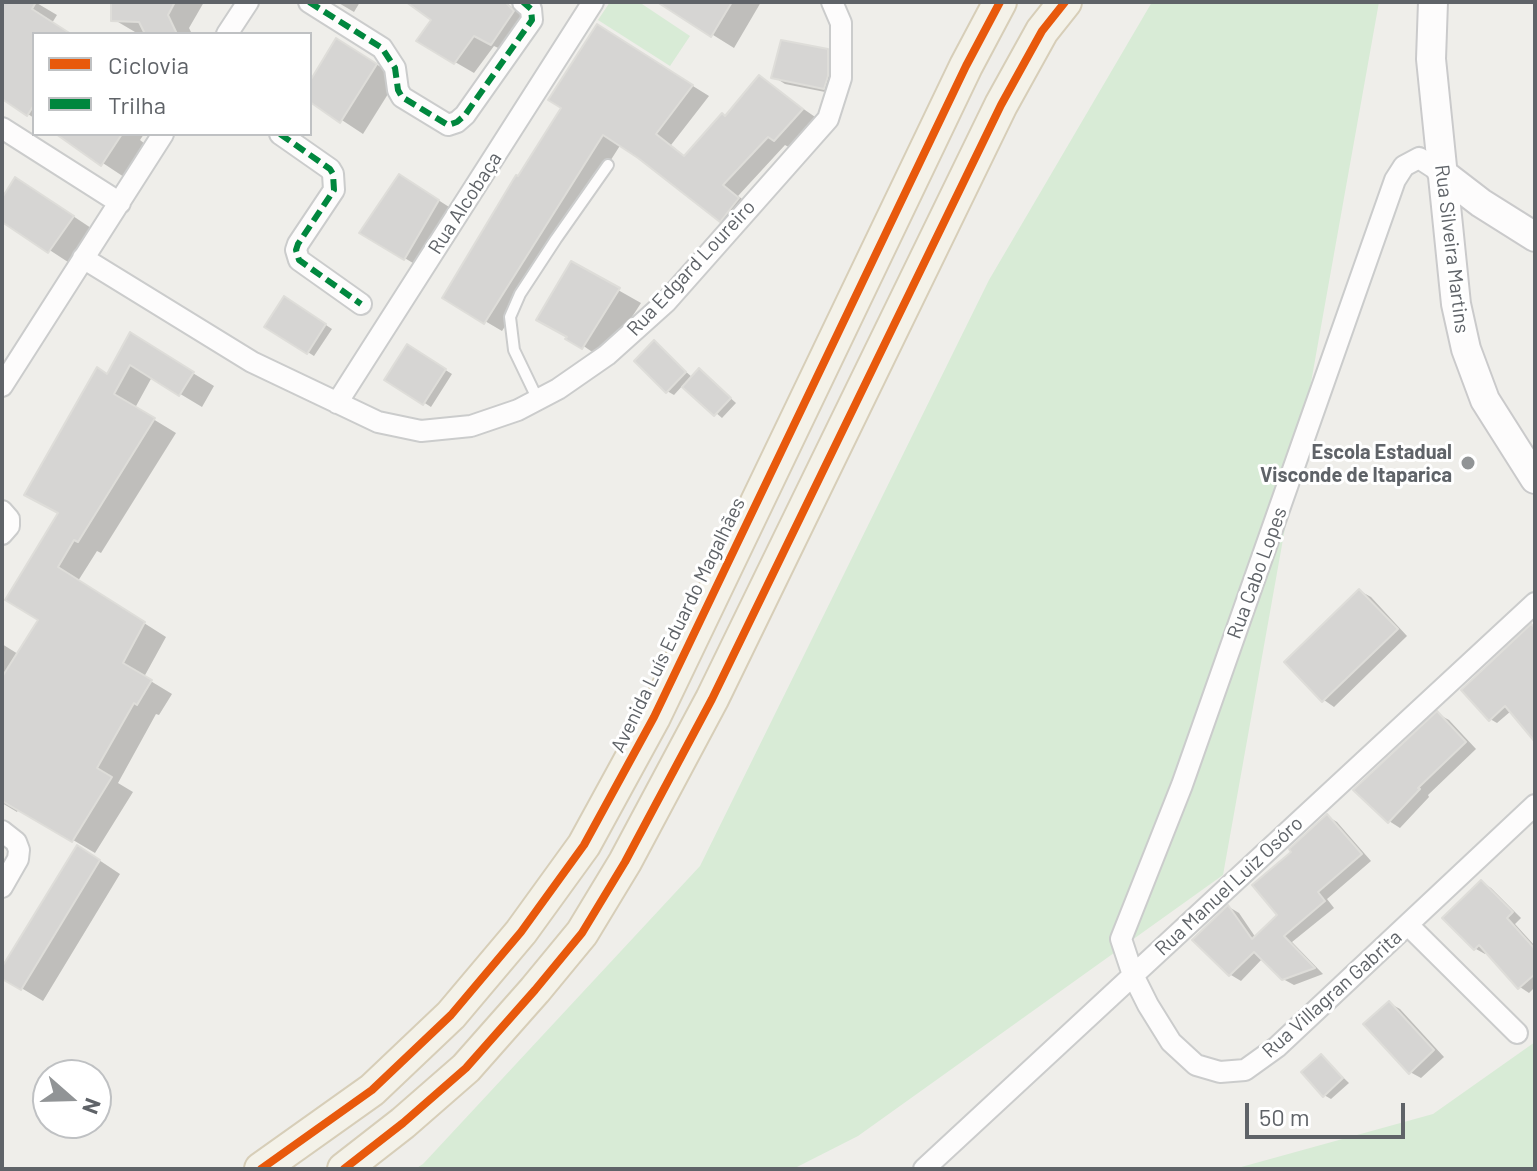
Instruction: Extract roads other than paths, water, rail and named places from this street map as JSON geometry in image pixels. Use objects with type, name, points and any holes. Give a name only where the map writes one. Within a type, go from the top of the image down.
[{"type":"main road","name":"Avenida Luís Eduardo Magalhães","points":[[261,1169],[372,1090],[451,1015],[521,932],[584,845],[654,717],[945,109],[1000,2]]},
{"type":"main road","points":[[344,1169],[466,1068],[582,933],[625,862],[712,699],[1001,105],[1042,31],[1065,2]]},
{"type":"main road","name":"Rua Silveira Martins","points":[[1433,2],[1431,59],[1456,304],[1466,349],[1485,400],[1535,479]]},
{"type":"main road","points":[[1442,173],[1481,203],[1535,237]]},
{"type":"street","points":[[228,32],[248,2]]},
{"type":"street","points":[[309,2],[382,48],[395,68],[402,97],[448,125],[465,115],[532,20],[531,9],[523,2]]},
{"type":"street","name":"Rua Alcobaça","points":[[337,403],[593,2]]},
{"type":"street","name":"Rua Edgard Loureiro","points":[[83,258],[252,362],[378,422],[421,431],[471,426],[518,410],[558,389],[607,355],[666,302],[828,119],[841,78],[841,23],[832,2]]},
{"type":"street","points":[[2,128],[120,203]]},
{"type":"street","points":[[2,386],[162,136]]},
{"type":"street","points":[[283,136],[333,174],[334,190],[298,244],[299,260],[361,304]]},
{"type":"street","name":"Rua Cabo Lopes","points":[[1133,975],[1121,939],[1182,785],[1395,180],[1404,166],[1419,158],[1442,173]]},
{"type":"street","points":[[2,511],[9,519],[9,526],[2,534]]},
{"type":"street","name":"Rua Manuel Luiz Osóro","points":[[924,1169],[1535,603]]},
{"type":"street","name":"Rua Villagran Gabrita","points":[[1133,975],[1171,1042],[1196,1065],[1220,1072],[1245,1070],[1277,1047],[1535,805]]},
{"type":"street","points":[[2,831],[16,842],[19,850],[18,859],[2,887]]},
{"type":"street","points":[[1408,925],[1517,1033]]},
{"type":"lane","points":[[538,400],[514,350],[510,317],[520,294],[608,165]]},
{"type":"place","name":"Escola Estadual Visconde de Itaparica","points":[[1468,463]]}]
